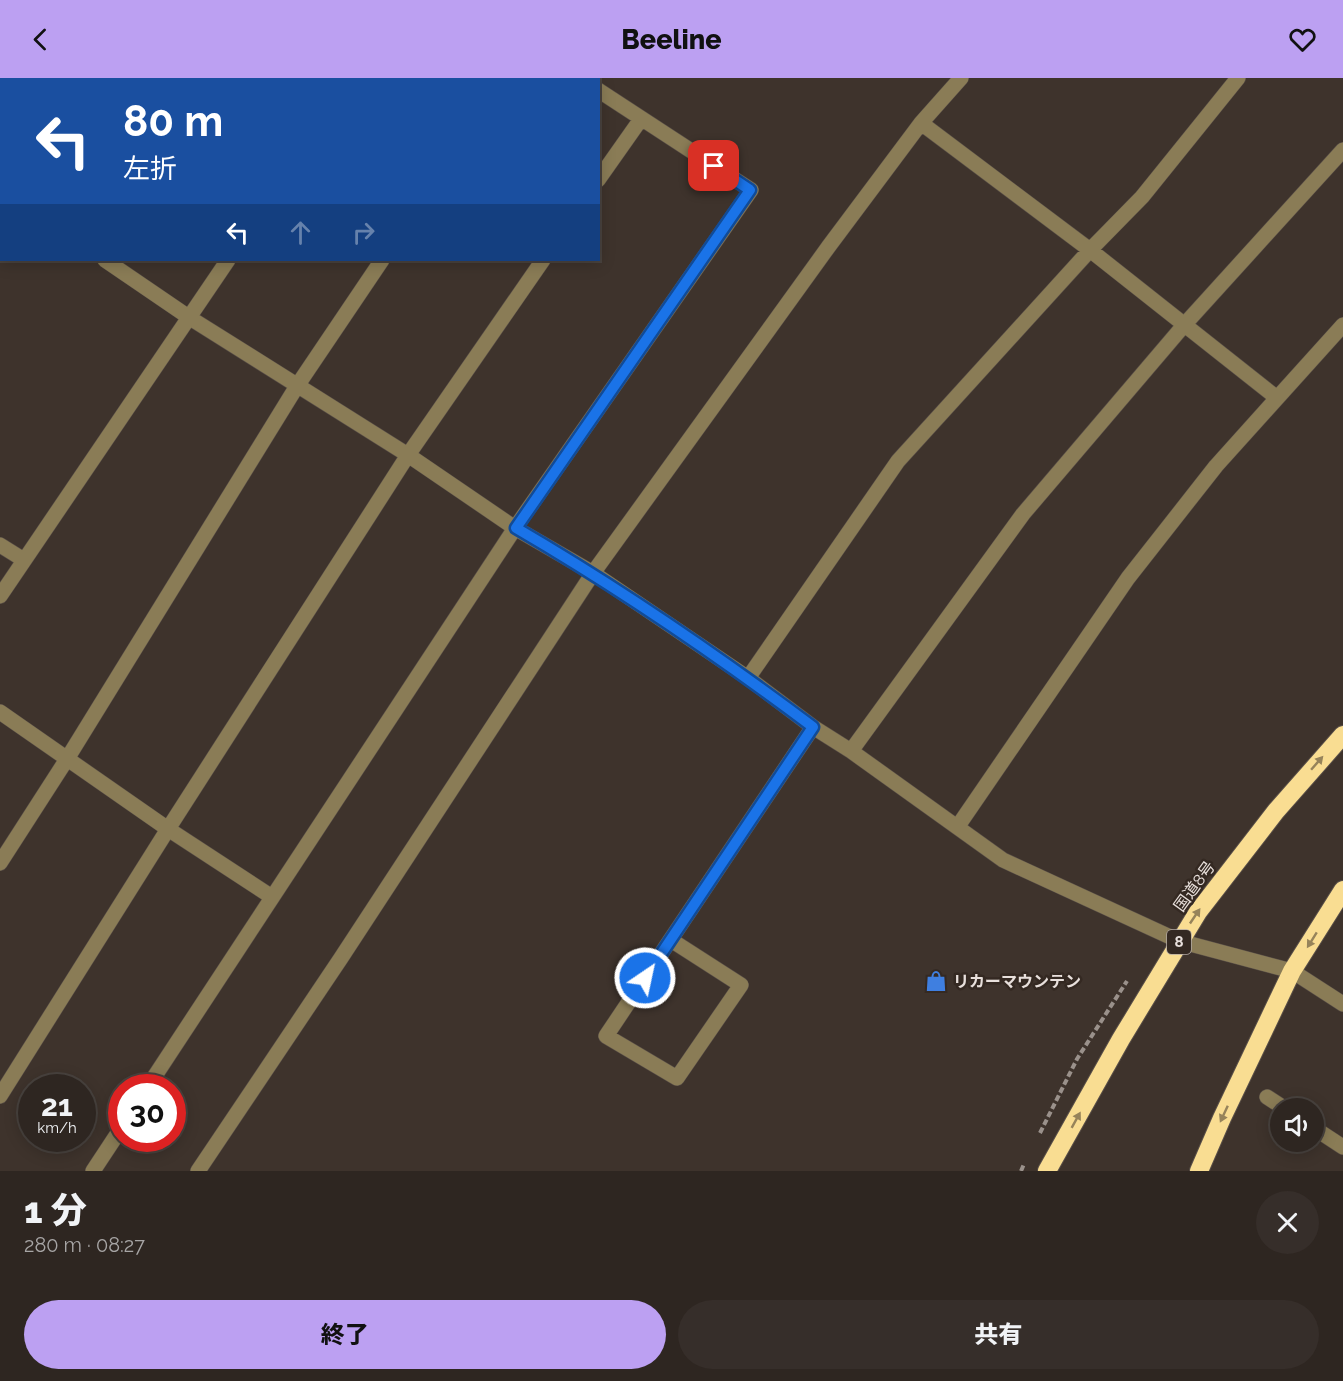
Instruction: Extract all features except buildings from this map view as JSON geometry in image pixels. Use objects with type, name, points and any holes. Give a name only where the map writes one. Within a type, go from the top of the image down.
[{"type":"highway","name":"国道8号","points":[[1047,1171],[1121,1039],[1197,912],[1276,811],[1343,735]]},
{"type":"highway","points":[[1199,1171],[1292,971],[1343,890]]},
{"type":"street","points":[[198,1171],[341,958],[593,573],[829,246],[921,123],[961,78]]},
{"type":"street","points":[[748,678],[898,461],[1090,250],[1142,197],[1238,78]]},
{"type":"street","points":[[156,1074],[516,528],[750,190],[600,91]]},
{"type":"street","points":[[600,177],[641,119]]},
{"type":"street","points":[[921,123],[1090,250],[1277,398]]},
{"type":"street","points":[[851,751],[1023,514],[1185,324],[1343,150]]},
{"type":"street","points":[[106,261],[189,318],[408,455],[516,528],[593,573],[748,678],[813,727],[851,751],[1003,860],[1179,942],[1292,971],[1343,1004]]},
{"type":"street","points":[[0,596],[227,261]]},
{"type":"street","points":[[0,864],[297,386],[381,261]]},
{"type":"street","points":[[0,1096],[408,455],[542,261]]},
{"type":"street","points":[[958,826],[1128,578],[1216,466],[1343,325]]},
{"type":"street","points":[[0,545],[24,560]]},
{"type":"street","points":[[0,712],[168,829],[272,897]]},
{"type":"street","points":[[671,940],[741,985],[677,1078],[606,1036],[813,727]]},
{"type":"street","points":[[1324,1135],[1343,1147]]},
{"type":"street","points":[[93,1171],[108,1148]]},
{"type":"place","name":"リカーマウンテン","points":[[936,981]]},
{"type":"route","points":[[645,978],[813,727],[748,678],[593,573],[516,528],[750,190],[714,166]]}]
